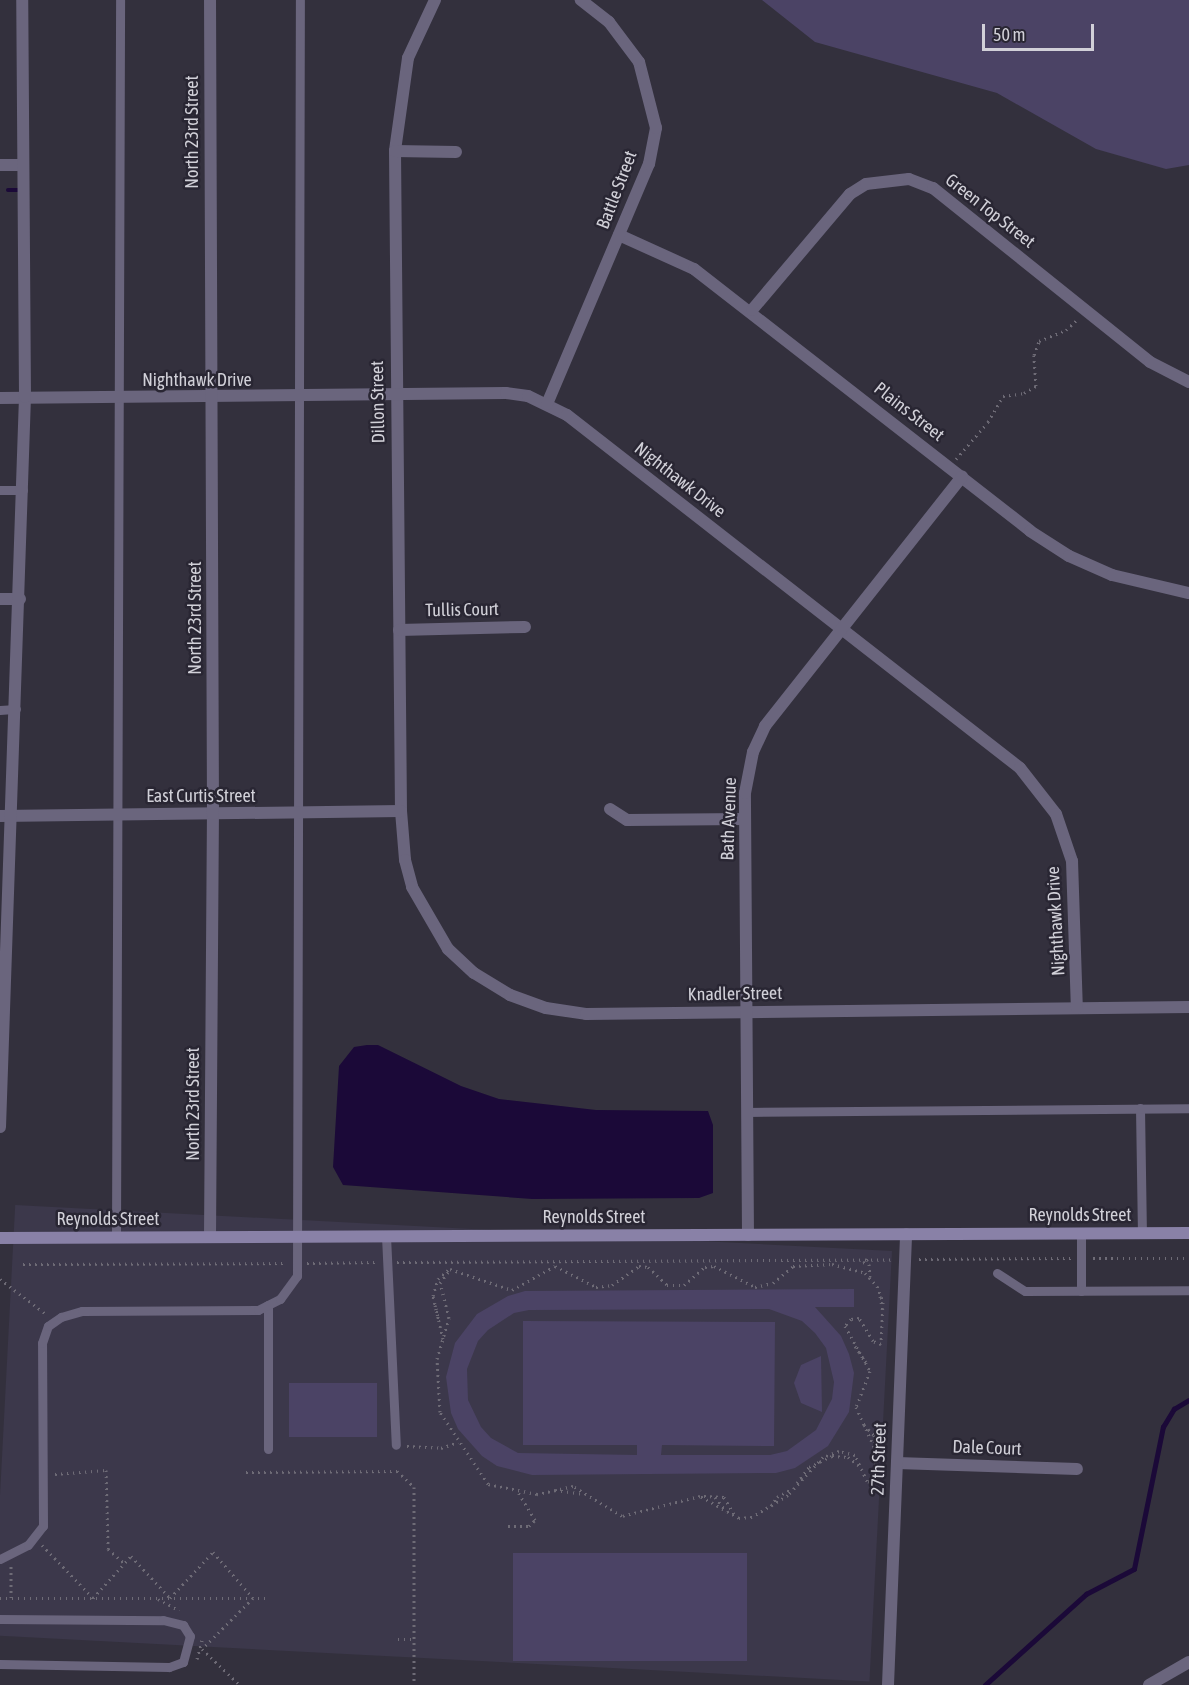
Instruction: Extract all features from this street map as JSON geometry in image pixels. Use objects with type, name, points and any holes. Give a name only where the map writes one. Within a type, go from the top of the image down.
[{"type":"main road","name":"Reynolds Street","points":[[0,1238],[1189,1233]]},
{"type":"street","points":[[0,1127],[6,816],[16,710],[25,397],[22,0]]},
{"type":"street","name":"North 23rd Street","points":[[210,0],[213,814],[210,1237]]},
{"type":"street","name":"Dillon Street","points":[[401,811],[395,151],[408,58],[435,0]]},
{"type":"street","name":"Battle Street","points":[[547,404],[650,164],[656,128],[653,107],[639,62],[609,22],[581,0]]},
{"type":"street","points":[[395,151],[456,152]]},
{"type":"street","points":[[0,165],[23,165]]},
{"type":"street","name":"Green Top Street","points":[[752,310],[850,194],[866,184],[886,179],[909,179],[933,188],[1150,362],[1189,382]]},
{"type":"street","name":"Plains Street","points":[[619,235],[694,269],[752,310],[1030,531],[1069,556],[1112,575],[1189,593]]},
{"type":"street","name":"Nighthawk Drive","points":[[0,398],[212,398],[506,393],[528,396],[567,415],[1020,768],[1056,814],[1072,861],[1077,1008]]},
{"type":"street","name":"Bath Avenue","points":[[748,1235],[745,819],[747,775],[765,726],[840,628],[962,477]]},
{"type":"street","points":[[0,599],[20,599]]},
{"type":"street","name":"Tullis Court","points":[[399,630],[525,627]]},
{"type":"street","points":[[610,809],[627,820],[745,819]]},
{"type":"street","name":"East Curtis Street","points":[[6,816],[401,811]]},
{"type":"street","name":"Knadler Street","points":[[401,811],[405,860],[412,887],[429,921],[448,948],[474,973],[510,995],[546,1008],[586,1014],[1189,1007]]},
{"type":"street","name":"27th Street","points":[[888,1685],[906,1234]]},
{"type":"street","name":"Dale Court","points":[[897,1463],[1077,1469]]},
{"type":"street","points":[[1149,1685],[1189,1662]]},
{"type":"lane","points":[[116,1237],[120,814],[120,0]]},
{"type":"lane","points":[[0,1559],[28,1545],[43,1526],[42,1343],[48,1326],[82,1311],[258,1310],[291,1288],[298,1263],[302,396],[300,0]]},
{"type":"lane","points":[[0,490],[23,490]]},
{"type":"lane","points":[[0,710],[16,710]]},
{"type":"lane","points":[[1140,1108],[1142,1233]]},
{"type":"lane","points":[[747,1112],[1189,1108]]},
{"type":"lane","points":[[1081,1233],[1081,1291]]},
{"type":"lane","points":[[386,1236],[396,1445]]},
{"type":"lane","points":[[997,1273],[1025,1291],[1189,1290]]},
{"type":"lane","points":[[268,1305],[268,1449]]},
{"type":"lane","points":[[0,1619],[163,1620],[183,1625],[190,1636],[183,1662],[169,1667],[0,1664]]},
{"type":"path","points":[[949,467],[988,422],[1003,396],[1024,393],[1036,386],[1034,355],[1039,341],[1066,330],[1086,309]]},
{"type":"path","points":[[23,1264],[1189,1258]]},
{"type":"path","points":[[868,1259],[863,1262],[869,1264],[870,1277]]},
{"type":"path","points":[[450,1269],[471,1273],[505,1290],[517,1288],[555,1266],[596,1287],[612,1285],[639,1266],[648,1267],[670,1286],[684,1285],[705,1267],[714,1266],[755,1287],[773,1283],[799,1264],[845,1266],[870,1277],[879,1289],[884,1316],[881,1344],[876,1344],[864,1322],[856,1318],[845,1326],[851,1343],[868,1367],[868,1384],[856,1407],[863,1424],[874,1435],[877,1481],[872,1483],[852,1459],[840,1456],[814,1465],[770,1508],[752,1517],[739,1518],[726,1513],[702,1496]]},
{"type":"path","points":[[443,1341],[440,1323],[435,1314],[435,1303],[438,1279],[450,1269]]},
{"type":"path","points":[[450,1269],[440,1283],[449,1318],[437,1359],[439,1405],[458,1442],[485,1483],[517,1491],[542,1494],[553,1490],[588,1496],[622,1516],[702,1496],[714,1496],[726,1498],[739,1518]]},
{"type":"path","points":[[0,1279],[55,1321]]},
{"type":"path","points":[[396,1445],[441,1448],[458,1442]]},
{"type":"path","points":[[54,1478],[58,1471],[106,1470],[108,1549],[125,1564]]},
{"type":"path","points":[[246,1472],[397,1471],[414,1487],[414,1685]]},
{"type":"path","points":[[508,1526],[529,1526],[535,1520],[532,1509],[517,1491]]},
{"type":"path","points":[[714,1496],[726,1513]]},
{"type":"path","points":[[34,1550],[45,1537]]},
{"type":"path","points":[[40,1544],[93,1599]]},
{"type":"path","points":[[170,1599],[214,1551],[253,1599]]},
{"type":"path","points":[[93,1599],[131,1556],[170,1599]]},
{"type":"path","points":[[11,1599],[11,1565],[16,1562]]},
{"type":"path","points":[[0,1599],[268,1599]]},
{"type":"path","points":[[240,1685],[202,1649],[253,1599]]},
{"type":"path","points":[[398,1639],[414,1639]]},
{"type":"shaded area","points":[[762,0],[1189,0],[1189,165],[1166,169],[1096,149],[997,93],[815,42]]},
{"type":"shaded area","points":[[378,1045],[461,1086],[499,1099],[596,1110],[708,1111],[713,1125],[713,1193],[699,1198],[532,1199],[343,1185],[333,1167],[339,1066],[354,1047]]},
{"type":"shaded area","points":[[15,1205],[892,1251],[869,1681],[0,1636],[0,1495]]},
{"type":"shaded area","points":[[854,1289],[854,1307],[815,1307],[841,1336],[849,1354],[854,1373],[849,1412],[828,1446],[795,1468],[776,1473],[532,1475],[497,1466],[482,1456],[458,1429],[451,1413],[446,1377],[455,1343],[477,1314],[508,1296],[525,1291]],"holes":[[[769,1309],[802,1321],[826,1348],[834,1382],[832,1399],[816,1430],[787,1451],[770,1455],[661,1455],[662,1445],[774,1446],[775,1322],[523,1321],[523,1445],[637,1445],[637,1455],[518,1453],[491,1438],[481,1427],[468,1400],[467,1369],[478,1341],[488,1330],[514,1313],[529,1310]]]},
{"type":"shaded area","points":[[821,1356],[822,1412],[801,1403],[794,1383],[801,1365]]},
{"type":"shaded area","points":[[289,1383],[377,1383],[377,1437],[289,1437]]},
{"type":"shaded area","points":[[513,1553],[747,1553],[747,1661],[513,1661]]},
{"type":"waterway","points":[[8,190],[21,190]]},
{"type":"waterway","points":[[985,1685],[1086,1594],[1134,1569],[1163,1427],[1174,1409],[1189,1400]]}]
